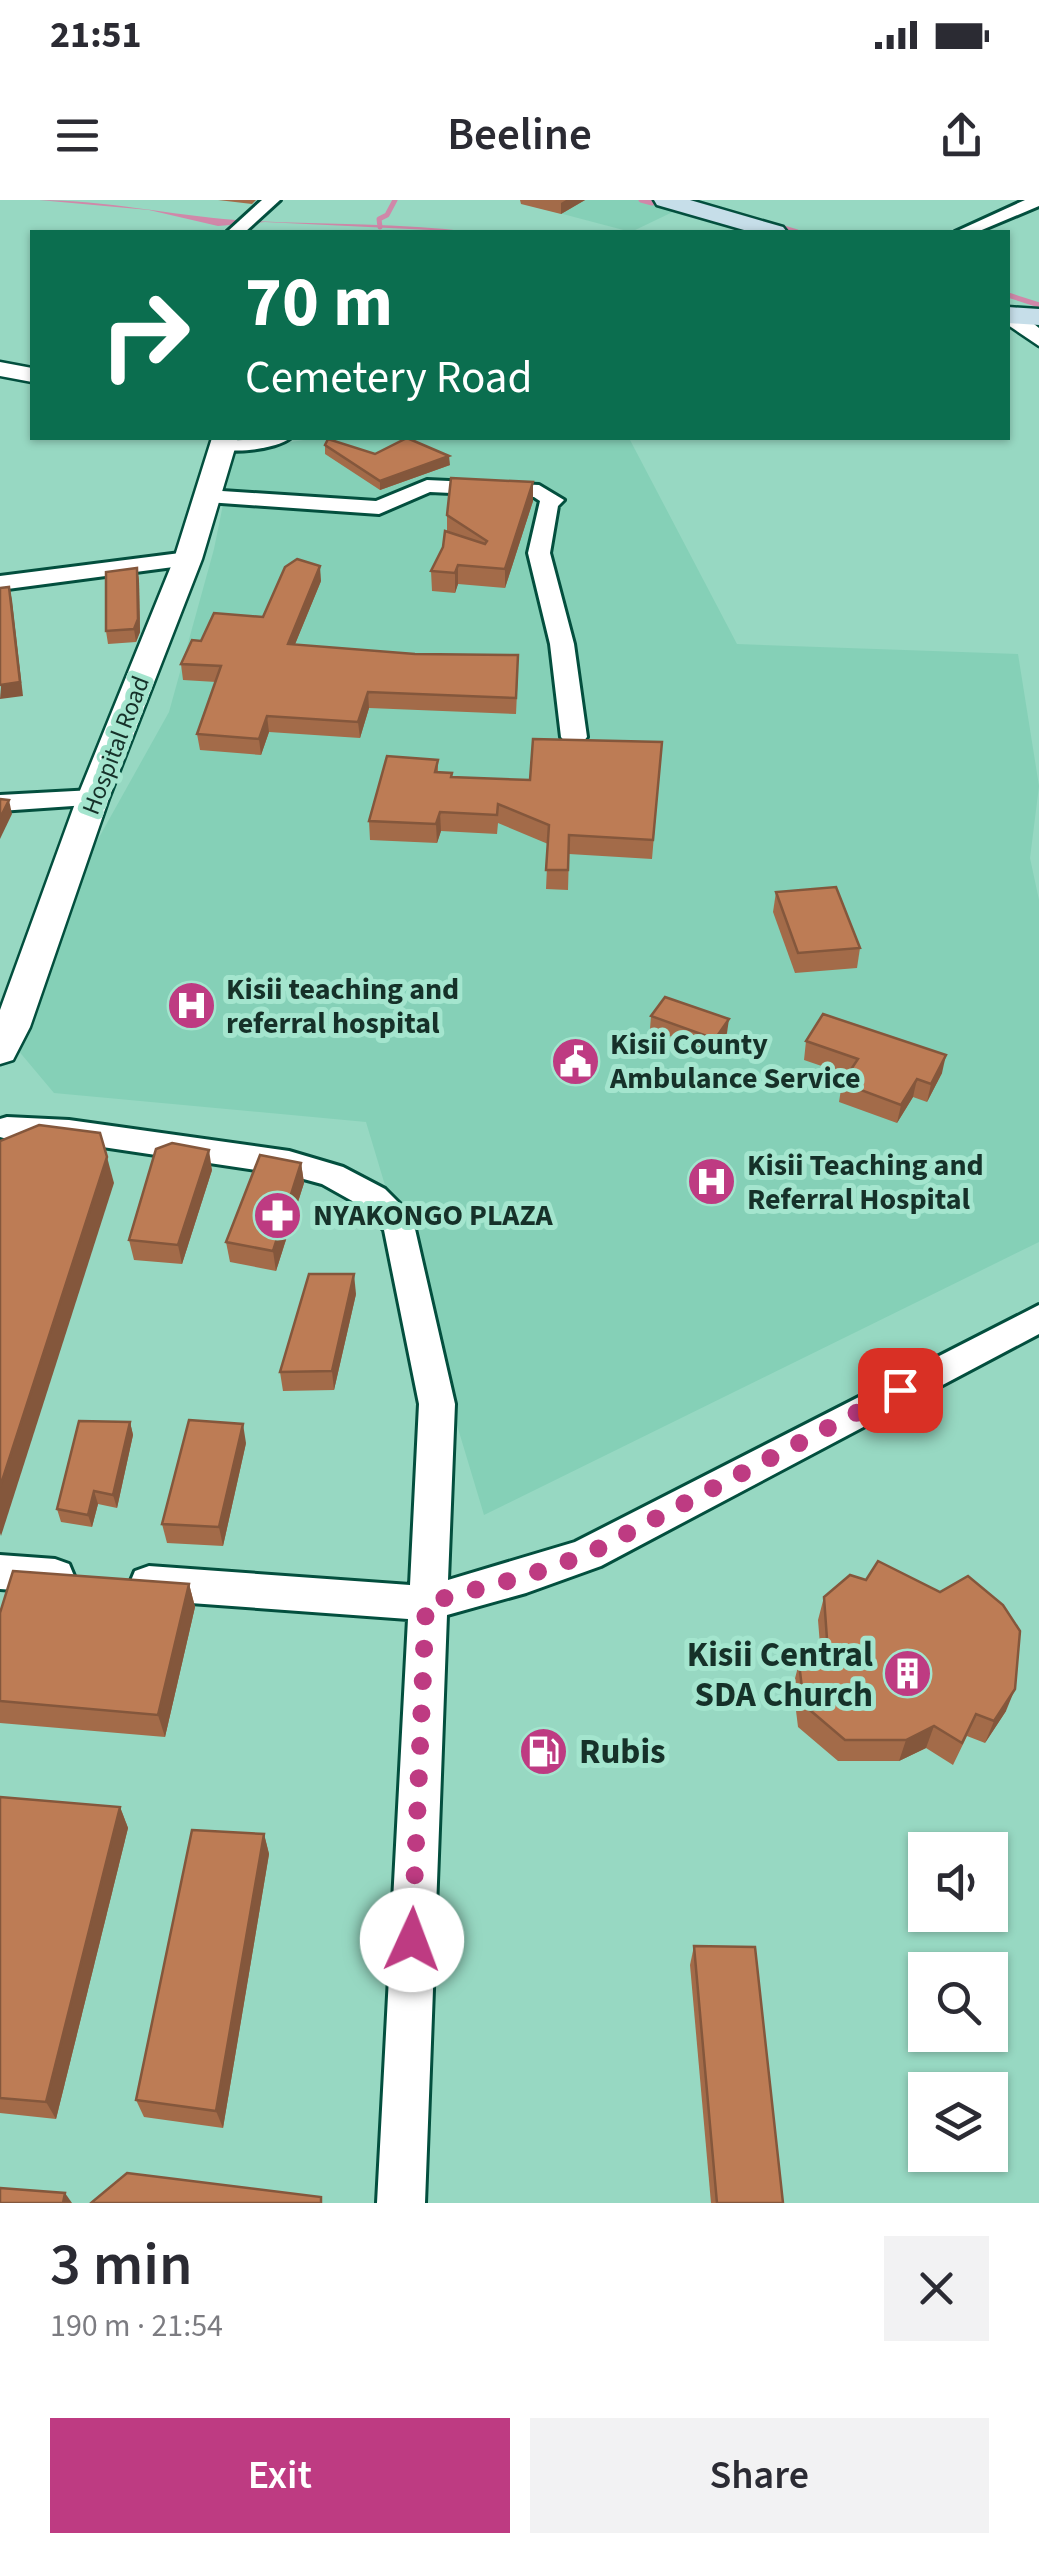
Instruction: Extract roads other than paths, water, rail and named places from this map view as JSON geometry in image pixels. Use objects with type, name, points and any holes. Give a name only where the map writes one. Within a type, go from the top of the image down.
[{"type":"main road","points":[[666,200],[767,230]]},
{"type":"main road","points":[[1010,316],[1039,317]]},
{"type":"street","points":[[245,224],[272,200]]},
{"type":"street","points":[[969,230],[1038,200]]},
{"type":"street","points":[[1010,317],[1039,339]]},
{"type":"street","points":[[0,369],[30,375]]},
{"type":"street","name":"Hospital Road","points":[[0,1051],[93,798],[188,559],[225,441]]},
{"type":"street","points":[[207,496],[380,508],[427,486],[520,489],[550,496],[553,500],[548,504],[540,553],[562,644],[574,737]]},
{"type":"street","points":[[0,583],[188,559]]},
{"type":"street","points":[[0,803],[93,798]]},
{"type":"street","points":[[2,1126],[69,1131],[289,1163],[332,1176],[374,1198],[400,1225],[437,1404],[400,2203]]},
{"type":"street","points":[[0,1572],[426,1603],[526,1576],[588,1554],[1039,1318]]},
{"type":"waterway","points":[[380,227],[379,219],[387,215],[395,200]]},
{"type":"waterway","points":[[641,200],[652,203]]},
{"type":"waterway","points":[[777,226],[790,230]]},
{"type":"waterway","points":[[1010,296],[1039,305]]},
{"type":"place","name":"Kisii teaching and referral hospital","points":[[191,1006]]},
{"type":"place","name":"Kisii County Ambulance Service","points":[[575,1061]]},
{"type":"place","name":"Kisii Teaching and Referral Hospital","points":[[712,1182]]},
{"type":"place","name":"NYAKONGO PLAZA","points":[[278,1215]]},
{"type":"place","name":"Kisii Central SDA Church","points":[[908,1674]]},
{"type":"place","name":"Rubis","points":[[544,1751]]}]
